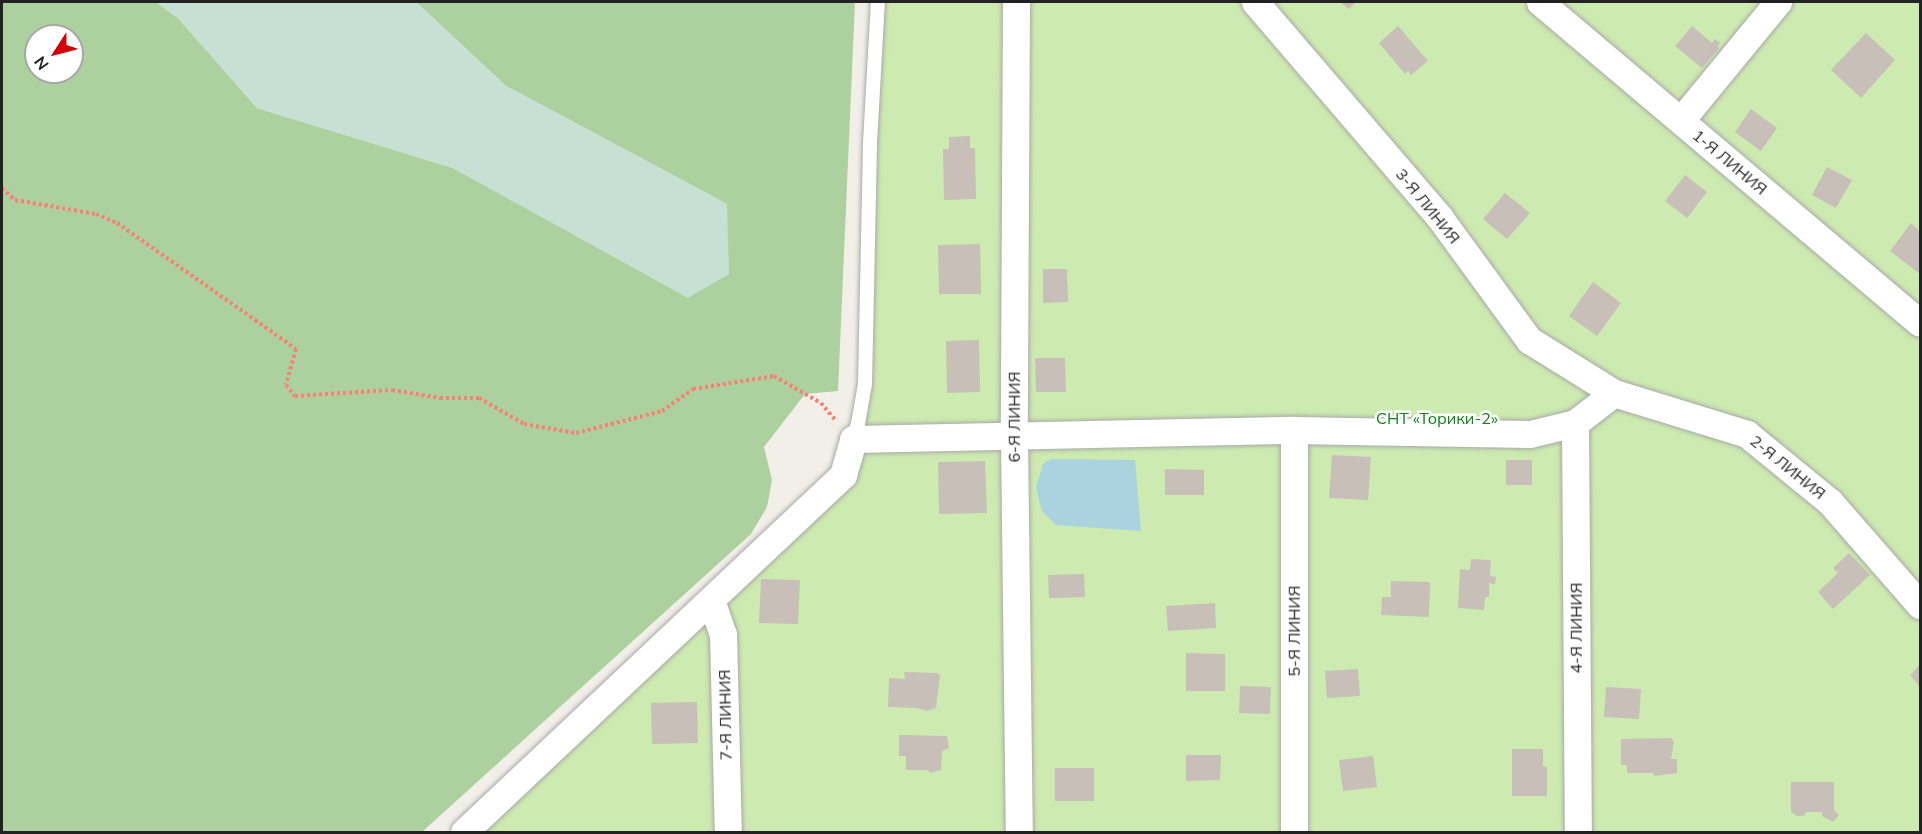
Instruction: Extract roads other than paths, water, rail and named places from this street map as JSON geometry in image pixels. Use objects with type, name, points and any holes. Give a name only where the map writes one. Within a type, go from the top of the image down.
[{"type":"street","name":"6-Я ЛИНИЯ","points":[[1016,2],[1014,438],[1019,832]]},
{"type":"street","name":"3-Я ЛИНИЯ","points":[[1255,2],[1440,218],[1529,340],[1614,393]]},
{"type":"street","name":"1-Я ЛИНИЯ","points":[[1540,2],[1920,323]]},
{"type":"street","points":[[1681,120],[1778,2]]},
{"type":"street","points":[[464,832],[843,475],[853,439],[1014,438],[1294,430],[1530,434],[1575,423],[1614,393]]},
{"type":"street","name":"2-Я ЛИНИЯ","points":[[1614,393],[1747,434],[1830,502],[1920,605]]},
{"type":"street","name":"4-Я ЛИНИЯ","points":[[1575,423],[1578,832]]},
{"type":"street","name":"5-Я ЛИНИЯ","points":[[1294,430],[1294,832]]},
{"type":"street","name":"7-Я ЛИНИЯ","points":[[711,600],[723,634],[728,832]]},
{"type":"lane","points":[[853,439],[865,384],[870,143],[878,2]]},
{"type":"water","points":[[1051,459],[1135,460],[1141,531],[1056,525],[1042,511],[1036,487],[1043,464]]},
{"type":"park label","name":"СНТ «Торики-2»","points":[[1437,418]]}]
